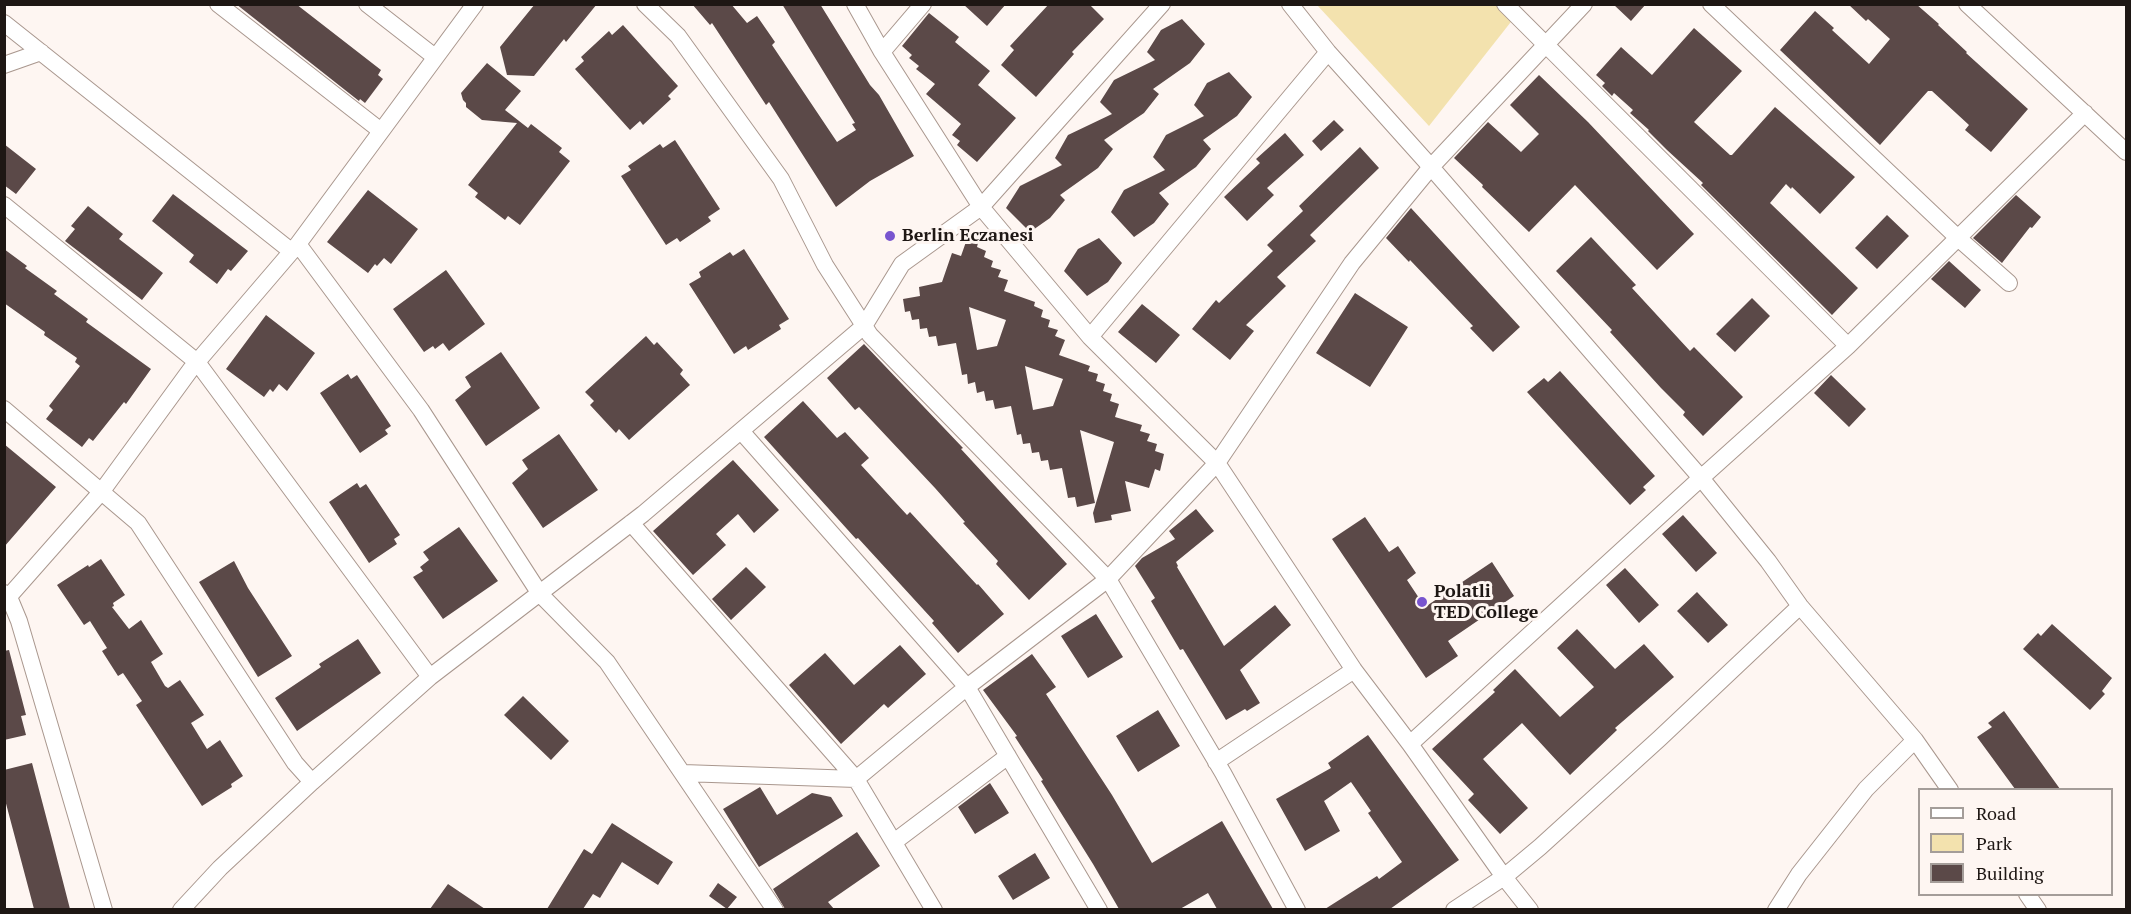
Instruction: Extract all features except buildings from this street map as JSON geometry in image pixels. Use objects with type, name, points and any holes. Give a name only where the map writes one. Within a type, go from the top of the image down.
[{"type":"street","points":[[218,4],[381,131]]},
{"type":"street","points":[[367,4],[435,57]]},
{"type":"street","points":[[104,909],[19,621],[6,597],[102,491],[197,362],[295,248],[475,4]]},
{"type":"street","points":[[645,4],[678,36],[781,179],[825,265],[870,335],[1108,579],[1216,762],[1297,909]]},
{"type":"street","points":[[855,4],[882,52],[981,207],[1090,337],[1217,463],[1354,670],[1530,909]]},
{"type":"street","points":[[882,52],[923,4]]},
{"type":"street","points":[[181,909],[220,868],[312,782],[430,677],[631,523],[864,327],[902,264],[981,207],[1162,4]]},
{"type":"street","points":[[1290,4],[1328,52],[1701,478],[1768,561],[1800,606],[1915,740],[1949,788]]},
{"type":"street","points":[[1505,4],[1848,346]]},
{"type":"street","points":[[683,773],[856,779],[967,687],[1108,579],[1217,463],[1352,263],[1431,167],[1584,4]]},
{"type":"street","points":[[1711,4],[1958,238],[2009,283]]},
{"type":"street","points":[[1967,4],[2127,152]]},
{"type":"street","points":[[4,23],[295,248],[421,410],[540,594],[607,662],[775,909]]},
{"type":"street","points":[[4,65],[41,52]]},
{"type":"street","points":[[1090,337],[1328,52]]},
{"type":"street","points":[[1410,744],[1848,346],[2085,113]]},
{"type":"street","points":[[4,205],[197,362],[430,677]]},
{"type":"street","points":[[4,409],[138,523],[295,763],[312,782]]},
{"type":"street","points":[[741,431],[967,687],[1099,909]]},
{"type":"street","points":[[631,523],[856,779],[934,909]]},
{"type":"street","points":[[1454,909],[1504,876],[1540,847],[1800,606]]},
{"type":"street","points":[[1216,762],[1354,670]]},
{"type":"street","points":[[1776,909],[1799,874],[1866,789],[1915,740]]},
{"type":"street","points":[[894,842],[1008,756]]},
{"type":"street","points":[[2028,896],[2038,909]]},
{"type":"green space","points":[[1317,5],[1500,5],[1514,18],[1429,126]]},
{"type":"place","name":"Berlin Eczanesi","points":[[890,236]]},
{"type":"place","name":"Polatli TED College","points":[[1422,602]]}]
